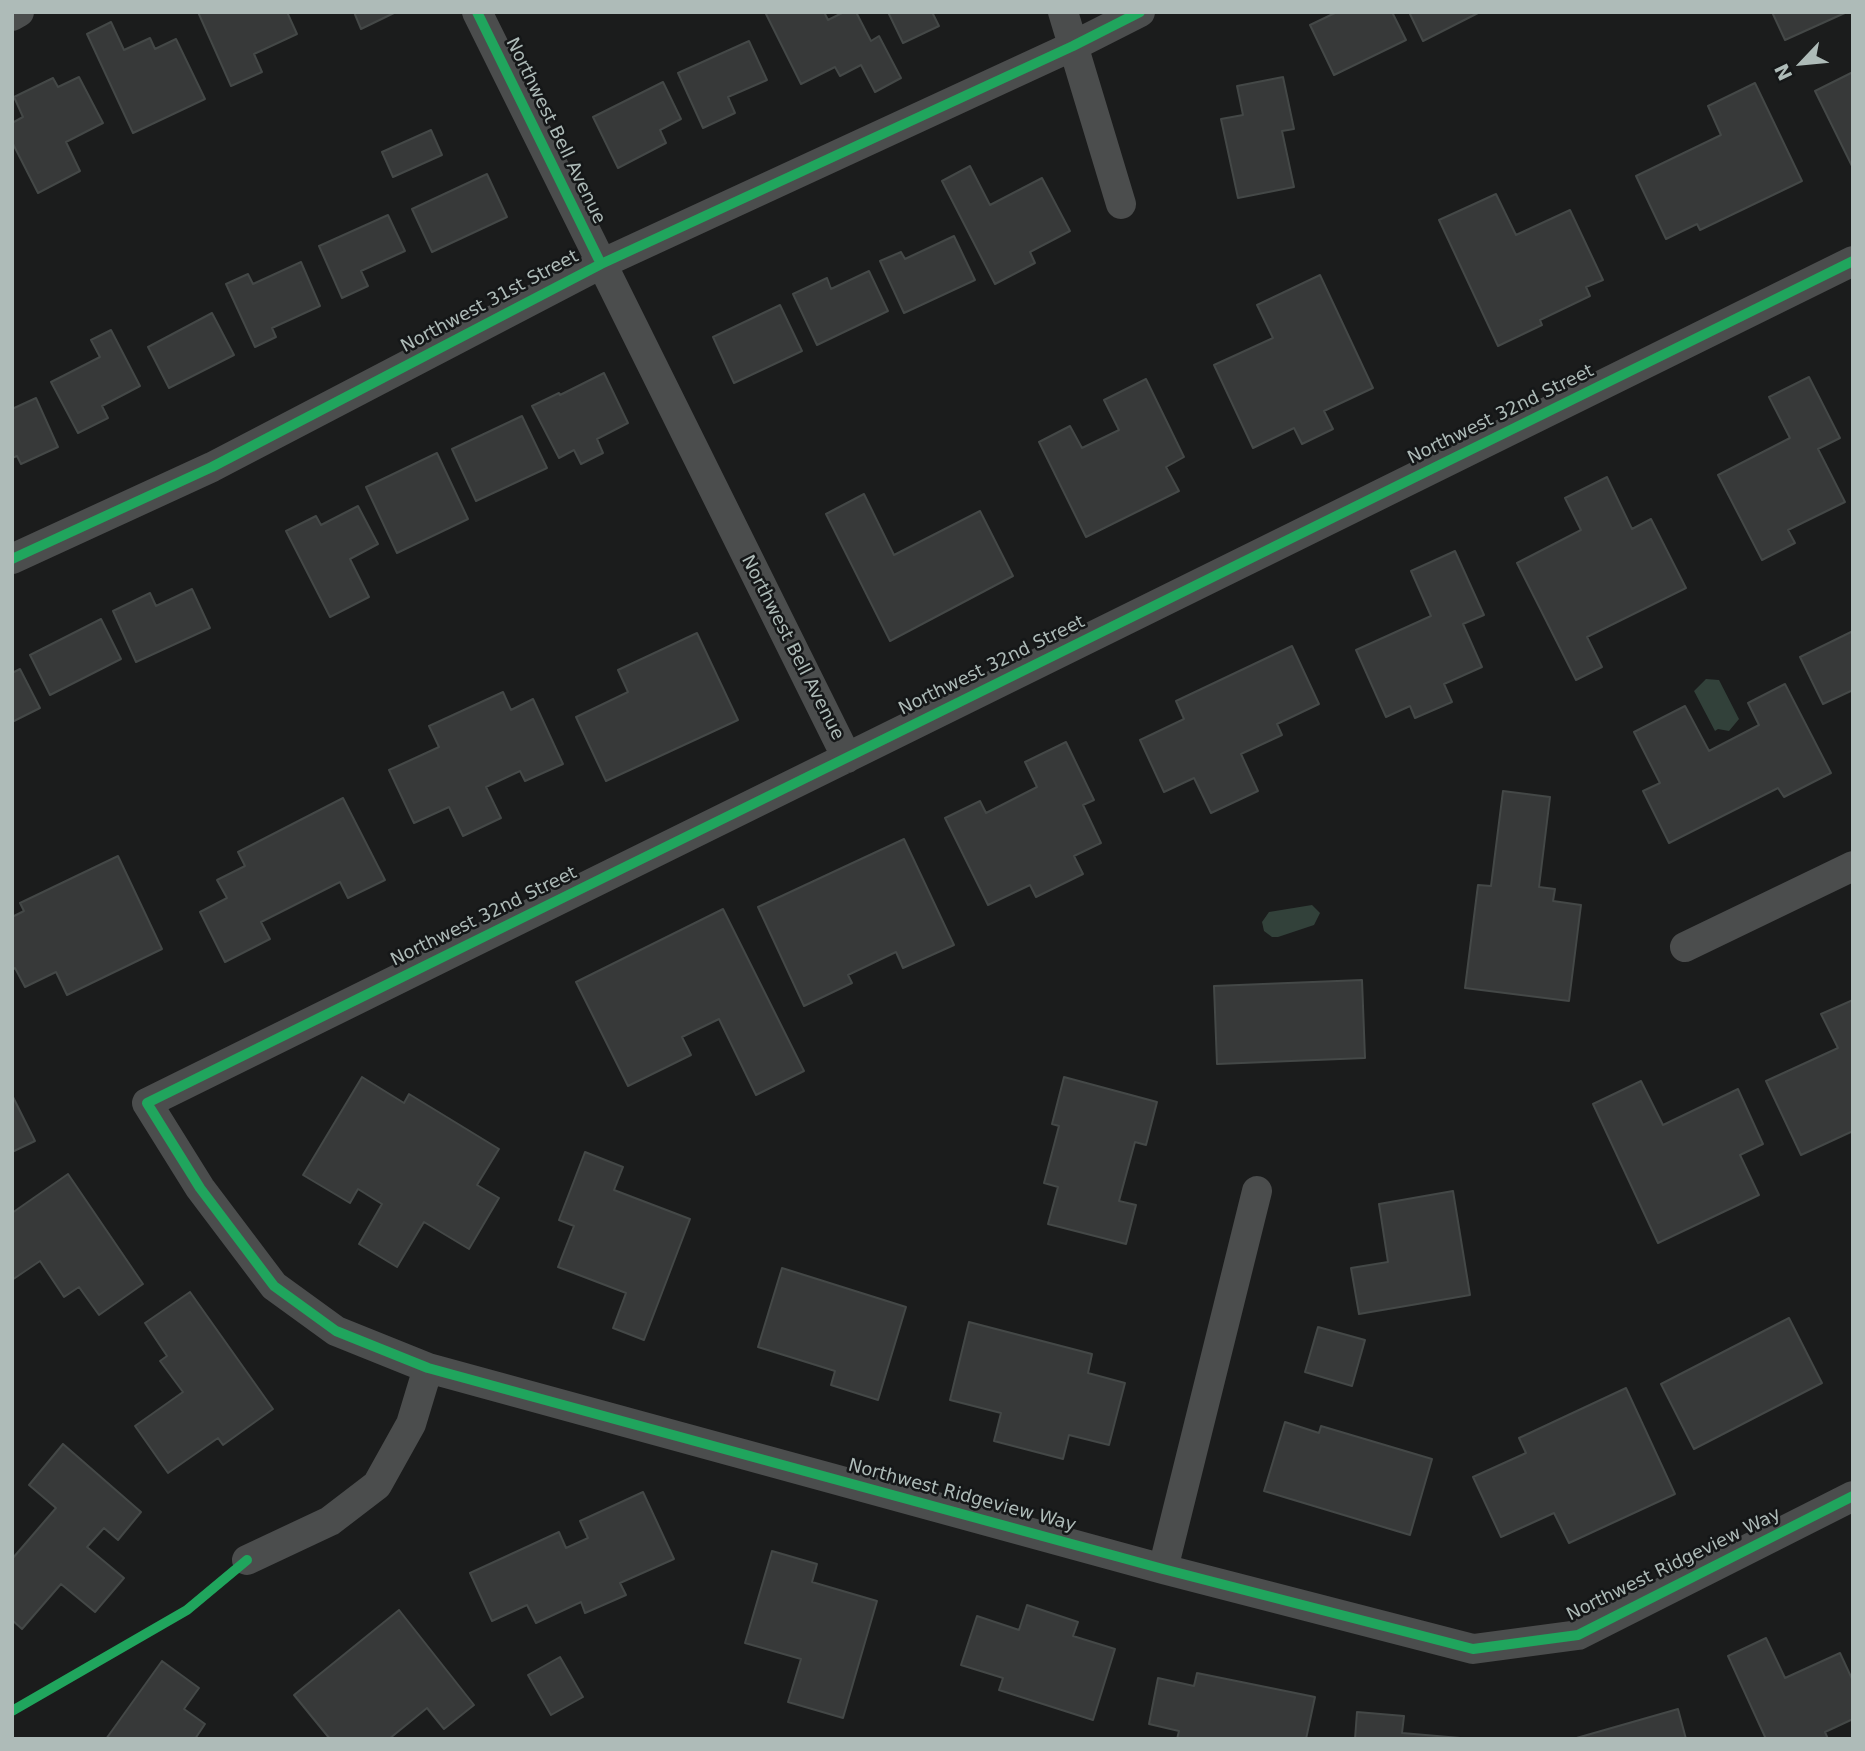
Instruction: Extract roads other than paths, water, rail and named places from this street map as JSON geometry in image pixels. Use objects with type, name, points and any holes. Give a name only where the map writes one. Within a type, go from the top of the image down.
[{"type":"street","points":[[12,16],[19,12]]},
{"type":"street","name":"Northwest Bell Avenue","points":[[477,12],[847,758]]},
{"type":"street","points":[[1063,12],[1121,204]]},
{"type":"street","name":"Northwest 31st Street","points":[[12,559],[212,467],[601,264],[1073,46],[1140,12]]},
{"type":"street","name":"Northwest 32nd Street","points":[[147,1102],[1853,261]]},
{"type":"street","points":[[1685,947],[1853,866]]},
{"type":"street","name":"Northwest Ridgeview Way","points":[[147,1102],[200,1188],[274,1286],[336,1331],[428,1368],[1163,1569],[1473,1649],[1578,1635],[1853,1496]]},
{"type":"street","points":[[1163,1569],[1257,1191]]},
{"type":"street","points":[[247,1560],[330,1521],[377,1485],[411,1424],[428,1368]]}]
